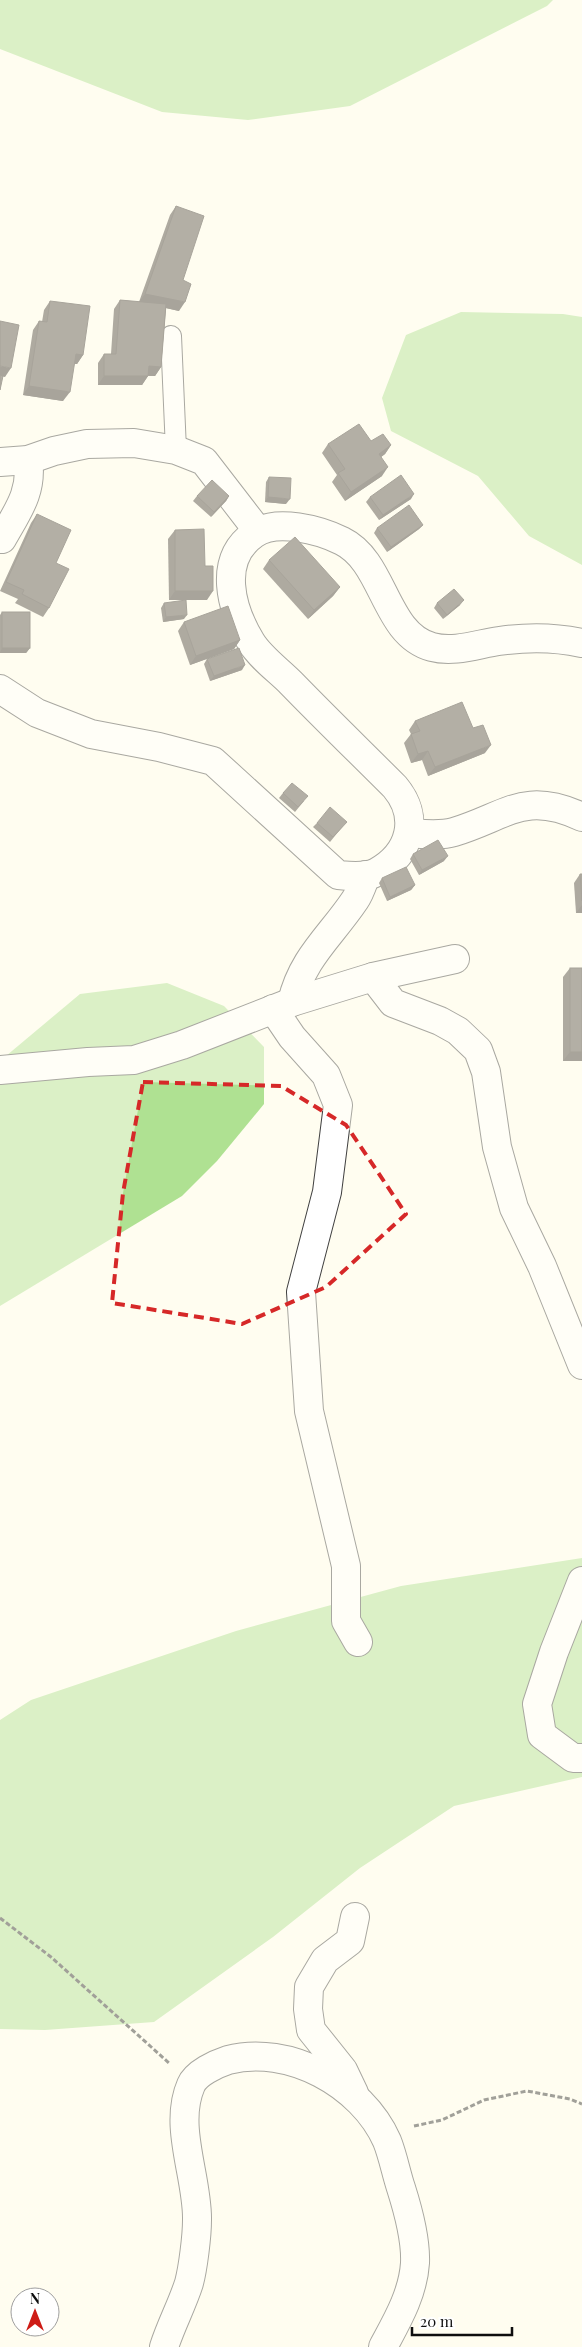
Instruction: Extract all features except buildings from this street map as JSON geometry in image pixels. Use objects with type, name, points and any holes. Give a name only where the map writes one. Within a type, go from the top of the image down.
[{"type":"street","points":[[0,462],[28,460],[54,451],[87,444],[134,443],[176,450],[204,462],[258,531]]},
{"type":"street","points":[[2,539],[26,496],[30,475],[28,460]]},
{"type":"street","points":[[0,689],[37,713],[91,734],[159,747],[212,761],[338,875],[366,875],[376,872],[394,858],[406,841],[409,833],[409,807],[402,795],[252,644],[235,610],[231,590],[236,556],[244,542],[258,531],[289,526],[310,529],[342,541],[356,551],[368,564],[390,606],[408,633],[430,647],[447,650],[501,640],[547,638],[582,643]]},
{"type":"street","points":[[409,833],[436,835],[453,832],[526,805],[546,806],[582,817]]},
{"type":"street","points":[[358,1642],[346,1622],[346,1566],[309,1411],[301,1292],[327,1192],[338,1105],[326,1075],[292,1037],[282,1006],[311,956],[356,899],[366,875]]},
{"type":"street","points":[[0,1070],[134,1060],[182,1045],[282,1006],[373,977],[455,959]]},
{"type":"street","points":[[373,977],[393,1002],[440,1022],[458,1032],[478,1050],[486,1072],[497,1147],[514,1208],[542,1266],[582,1365]]},
{"type":"street","points":[[582,1581],[536,1704],[542,1735],[573,1758],[582,1758]]},
{"type":"street","points":[[354,1917],[350,1941],[325,1960],[309,1987],[308,2009],[311,2030],[343,2070],[357,2101]]},
{"type":"street","points":[[164,2347],[189,2283],[198,2219],[185,2133],[186,2100],[191,2083],[220,2062],[260,2056],[282,2058],[301,2064],[340,2084],[357,2101],[386,2141],[408,2210],[415,2263],[406,2305],[383,2347]]},
{"type":"lane","points":[[171,336],[176,450]]},
{"type":"path","points":[[0,1918],[51,1957],[191,2083]]},
{"type":"path","points":[[382,2134],[442,2120],[484,2100],[527,2091],[570,2099],[582,2104]]},
{"type":"highlighted area","points":[[143,1082],[281,1086],[346,1125],[406,1214],[326,1287],[242,1324],[112,1303],[123,1193]]},
{"type":"green space","points":[[0,0],[553,0],[547,6],[350,106],[248,120],[162,112],[0,49]]},
{"type":"green space","points":[[461,312],[563,314],[582,317],[582,565],[529,536],[478,476],[391,431],[382,398],[406,335]]},
{"type":"green space","points":[[167,983],[224,1006],[264,1047],[264,1104],[217,1161],[182,1196],[0,1306],[0,1061],[80,994]]},
{"type":"green space","points":[[582,1558],[582,1777],[454,1806],[360,1868],[273,1937],[154,2022],[45,2030],[0,2029],[0,1720],[31,1700],[236,1631],[401,1586]]}]
